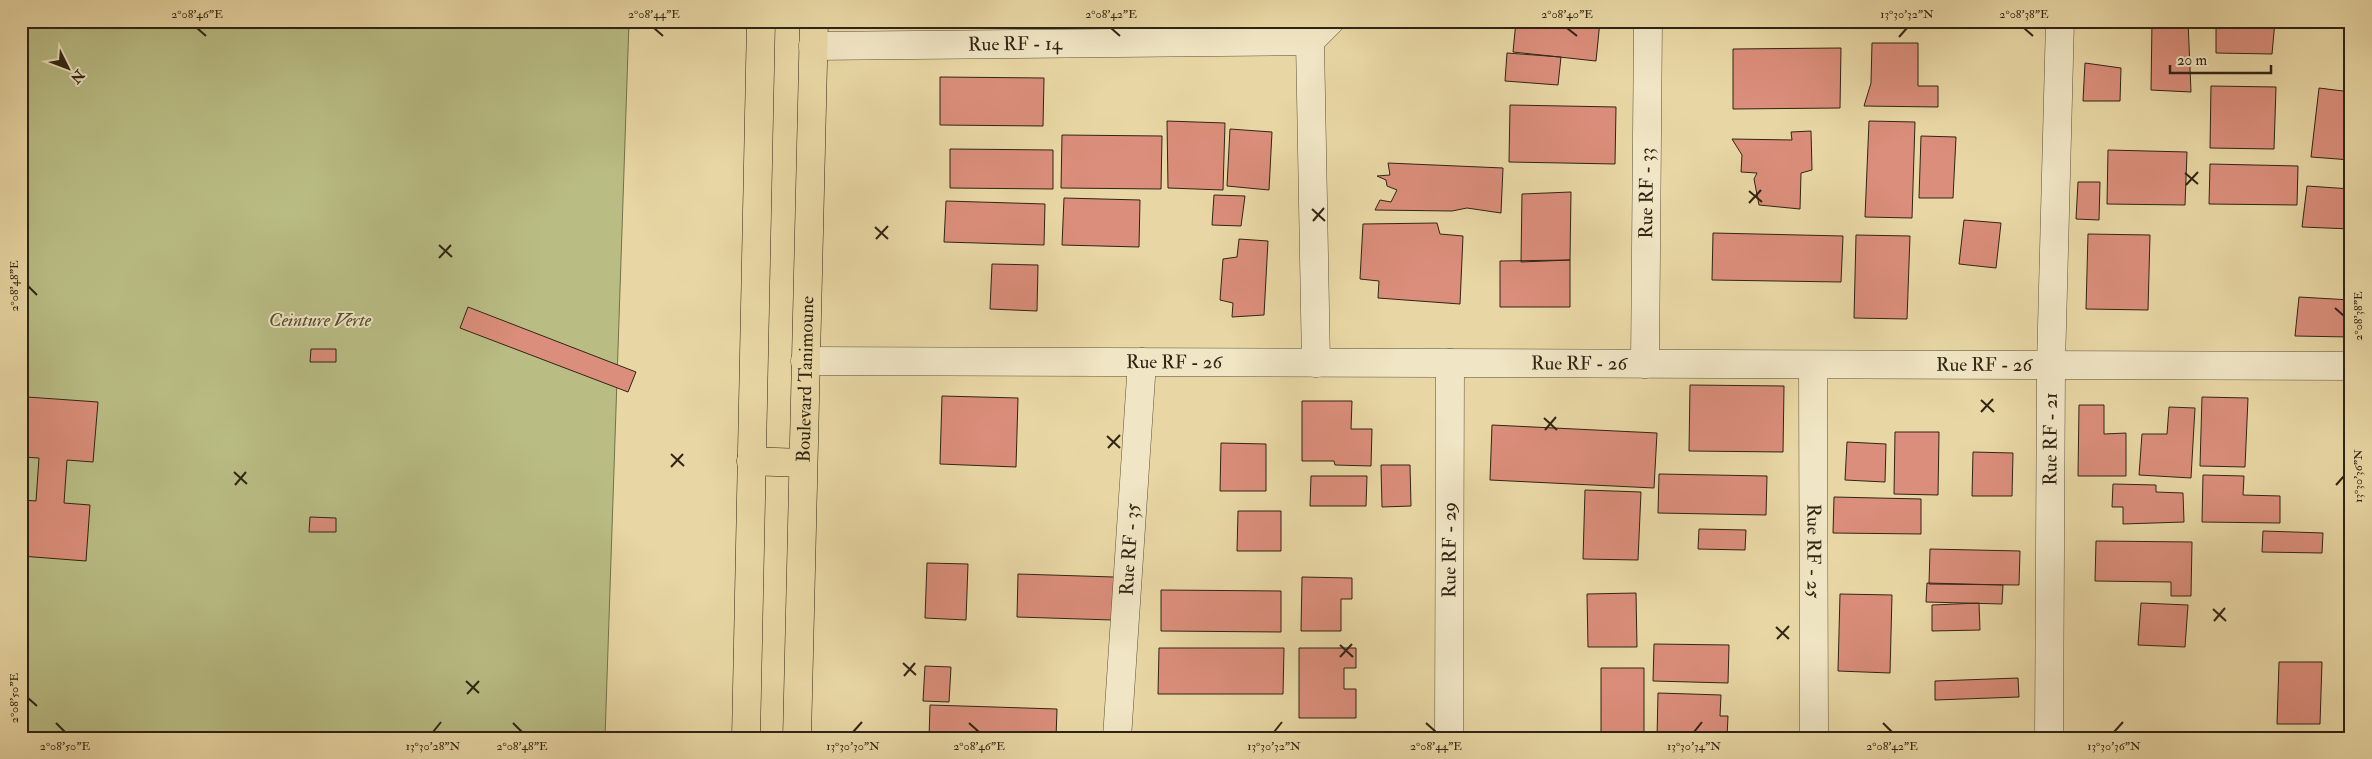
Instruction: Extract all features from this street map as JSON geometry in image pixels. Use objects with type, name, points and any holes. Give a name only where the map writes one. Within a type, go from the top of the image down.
[{"type":"main road","points":[[746,738],[761,21]]},
{"type":"main road","name":"Boulevard Tanimoune","points":[[797,738],[813,33]]},
{"type":"main road","points":[[751,461],[803,463]]},
{"type":"street","points":[[1316,363],[1310,41],[1330,21]]},
{"type":"street","name":"Rue RF - 33","points":[[1645,364],[1648,21]]},
{"type":"street","name":"Rue RF - 21","points":[[2049,738],[2051,365],[2060,21]]},
{"type":"street","name":"Rue RF - 14","points":[[813,33],[1310,41]]},
{"type":"street","name":"Rue RF - 26","points":[[806,362],[2351,366]]},
{"type":"street","name":"Rue RF - 35","points":[[1117,738],[1142,362]]},
{"type":"street","name":"Rue RF - 29","points":[[1449,738],[1450,364]]},
{"type":"street","name":"Rue RF - 25","points":[[1813,365],[1814,738]]},
{"type":"green space","name":"Ceinture Verte","points":[[21,21],[629,21],[605,738],[21,738]]},
{"type":"building","points":[[1516,21],[1600,21],[1596,61],[1513,52]]},
{"type":"building","points":[[1907,21],[1994,21],[1907,25]]},
{"type":"building","points":[[2152,21],[2188,21],[2191,92],[2151,90]]},
{"type":"building","points":[[2216,21],[2275,21],[2272,54],[2216,53]]},
{"type":"building","points":[[1872,43],[1918,43],[1918,86],[1938,86],[1938,107],[1864,106],[1871,83]]},
{"type":"building","points":[[1841,48],[1840,108],[1733,109],[1733,49]]},
{"type":"building","points":[[1507,53],[1561,57],[1558,85],[1505,81]]},
{"type":"building","points":[[2085,63],[2121,68],[2120,101],[2083,101]]},
{"type":"building","points":[[940,77],[1044,78],[1043,126],[940,125]]},
{"type":"building","points":[[2211,86],[2276,87],[2274,149],[2210,148]]},
{"type":"building","points":[[2319,88],[2351,92],[2351,160],[2311,157]]},
{"type":"building","points":[[1510,105],[1616,107],[1615,164],[1509,162]]},
{"type":"building","points":[[1167,121],[1225,123],[1223,190],[1168,188]]},
{"type":"building","points":[[1869,121],[1915,122],[1912,218],[1865,217]]},
{"type":"building","points":[[1230,129],[1272,132],[1269,190],[1227,186]]},
{"type":"building","points":[[1811,131],[1812,170],[1801,173],[1800,209],[1759,205],[1754,179],[1757,173],[1741,172],[1742,155],[1732,139],[1792,140],[1791,132]]},
{"type":"building","points":[[1062,135],[1162,136],[1161,189],[1061,188]]},
{"type":"building","points":[[1921,136],[1956,137],[1953,198],[1919,198]]},
{"type":"building","points":[[950,149],[1053,150],[1053,189],[950,188]]},
{"type":"building","points":[[2108,150],[2187,152],[2185,205],[2107,204]]},
{"type":"building","points":[[1388,163],[1503,168],[1501,213],[1467,208],[1452,211],[1375,210],[1380,200],[1391,202],[1397,190],[1387,186],[1386,180],[1377,176],[1390,175]]},
{"type":"building","points":[[2210,164],[2298,166],[2297,205],[2209,204]]},
{"type":"building","points":[[2078,182],[2100,182],[2099,220],[2076,219]]},
{"type":"building","points":[[2307,186],[2351,189],[2351,229],[2302,227]]},
{"type":"building","points":[[1571,192],[1570,260],[1521,262],[1522,194]]},
{"type":"building","points":[[1214,195],[1245,196],[1241,226],[1212,225]]},
{"type":"building","points":[[1064,198],[1140,200],[1139,247],[1062,245]]},
{"type":"building","points":[[946,201],[1045,204],[1044,245],[944,242]]},
{"type":"building","points":[[1964,220],[2001,223],[1996,268],[1959,264]]},
{"type":"building","points":[[1437,223],[1440,234],[1463,236],[1460,304],[1378,298],[1379,281],[1360,279],[1363,224]]},
{"type":"building","points":[[1713,233],[1843,236],[1841,282],[1712,280]]},
{"type":"building","points":[[2088,234],[2150,235],[2148,310],[2086,309]]},
{"type":"building","points":[[1856,235],[1910,236],[1907,319],[1854,318]]},
{"type":"building","points":[[1239,239],[1268,241],[1264,315],[1232,317],[1233,303],[1220,300],[1223,259],[1237,257]]},
{"type":"building","points":[[1570,260],[1570,307],[1500,307],[1500,261]]},
{"type":"building","points":[[992,264],[1038,265],[1037,311],[990,309]]},
{"type":"building","points":[[2299,297],[2351,300],[2351,337],[2295,336]]},
{"type":"building","points":[[468,307],[636,372],[628,392],[460,328]]},
{"type":"building","points":[[311,349],[336,349],[336,362],[310,362]]},
{"type":"building","points":[[1690,385],[1784,386],[1783,452],[1689,451]]},
{"type":"building","points":[[942,396],[1018,398],[1016,467],[940,464]]},
{"type":"building","points":[[27,397],[98,402],[93,462],[67,460],[64,503],[90,505],[86,561],[21,556],[21,500],[36,501],[39,458],[22,457]]},
{"type":"building","points":[[2202,397],[2248,398],[2245,467],[2200,466]]},
{"type":"building","points":[[1302,401],[1352,401],[1351,429],[1372,429],[1371,466],[1335,465],[1334,461],[1302,461]]},
{"type":"building","points":[[2079,405],[2104,405],[2104,434],[2126,433],[2126,476],[2078,476]]},
{"type":"building","points":[[2169,407],[2195,408],[2191,478],[2139,475],[2142,434],[2167,434]]},
{"type":"building","points":[[1492,425],[1657,433],[1654,488],[1490,480]]},
{"type":"building","points":[[1895,432],[1939,432],[1938,495],[1894,494]]},
{"type":"building","points":[[1847,442],[1886,444],[1885,482],[1845,480]]},
{"type":"building","points":[[1221,443],[1266,444],[1266,491],[1220,491]]},
{"type":"building","points":[[1973,452],[2013,453],[2012,496],[1972,496]]},
{"type":"building","points":[[1381,465],[1410,465],[1411,506],[1382,507]]},
{"type":"building","points":[[1659,474],[1767,476],[1766,515],[1658,513]]},
{"type":"building","points":[[2203,475],[2244,476],[2243,495],[2280,496],[2280,523],[2202,522]]},
{"type":"building","points":[[1311,476],[1367,476],[1366,506],[1310,506]]},
{"type":"building","points":[[2113,484],[2156,485],[2156,492],[2183,493],[2184,522],[2123,524],[2123,507],[2112,507]]},
{"type":"building","points":[[1585,490],[1641,492],[1638,560],[1583,559]]},
{"type":"building","points":[[1834,497],[1921,499],[1921,534],[1833,533]]},
{"type":"building","points":[[1238,511],[1281,511],[1281,551],[1237,551]]},
{"type":"building","points":[[310,517],[336,518],[336,532],[309,532]]},
{"type":"building","points":[[1699,529],[1746,530],[1745,550],[1698,549]]},
{"type":"building","points":[[2263,531],[2323,533],[2322,553],[2262,552]]},
{"type":"building","points":[[2096,541],[2192,542],[2191,596],[2171,596],[2171,582],[2095,581]]},
{"type":"building","points":[[1930,549],[2020,551],[2019,585],[1929,584]]},
{"type":"building","points":[[927,563],[968,564],[966,620],[925,618]]},
{"type":"building","points":[[1018,574],[1114,577],[1113,620],[1017,617]]},
{"type":"building","points":[[1302,577],[1352,578],[1352,599],[1341,599],[1341,631],[1301,631]]},
{"type":"building","points":[[1927,583],[2003,585],[2002,604],[1926,602]]},
{"type":"building","points":[[1161,590],[1281,591],[1281,632],[1161,631]]},
{"type":"building","points":[[1636,593],[1637,647],[1588,647],[1587,594]]},
{"type":"building","points":[[1840,594],[1892,595],[1890,673],[1838,671]]},
{"type":"building","points":[[1979,603],[1980,630],[1932,631],[1932,605]]},
{"type":"building","points":[[2141,603],[2188,605],[2185,647],[2138,645]]},
{"type":"building","points":[[1654,644],[1729,645],[1728,683],[1653,681]]},
{"type":"building","points":[[1159,648],[1284,648],[1283,694],[1158,694]]},
{"type":"building","points":[[1299,648],[1356,648],[1356,668],[1344,668],[1344,689],[1356,689],[1356,718],[1299,718]]},
{"type":"building","points":[[2279,662],[2322,662],[2320,724],[2277,724]]},
{"type":"building","points":[[925,666],[951,667],[949,702],[923,701]]},
{"type":"building","points":[[1601,668],[1644,668],[1644,738],[1601,738]]},
{"type":"building","points":[[2018,678],[2019,697],[1935,700],[1935,681]]},
{"type":"building","points":[[1658,693],[1721,695],[1720,716],[1728,716],[1727,738],[1657,738]]},
{"type":"building","points":[[930,705],[1057,709],[1056,738],[929,738]]},
{"type":"building","points":[[2196,732],[2268,733],[2268,738],[2196,738]]},
{"type":"building","points":[[1576,735],[1597,735],[1597,738],[1576,738]]},
{"type":"building","points":[[1892,736],[1976,738],[1892,738]]}]
